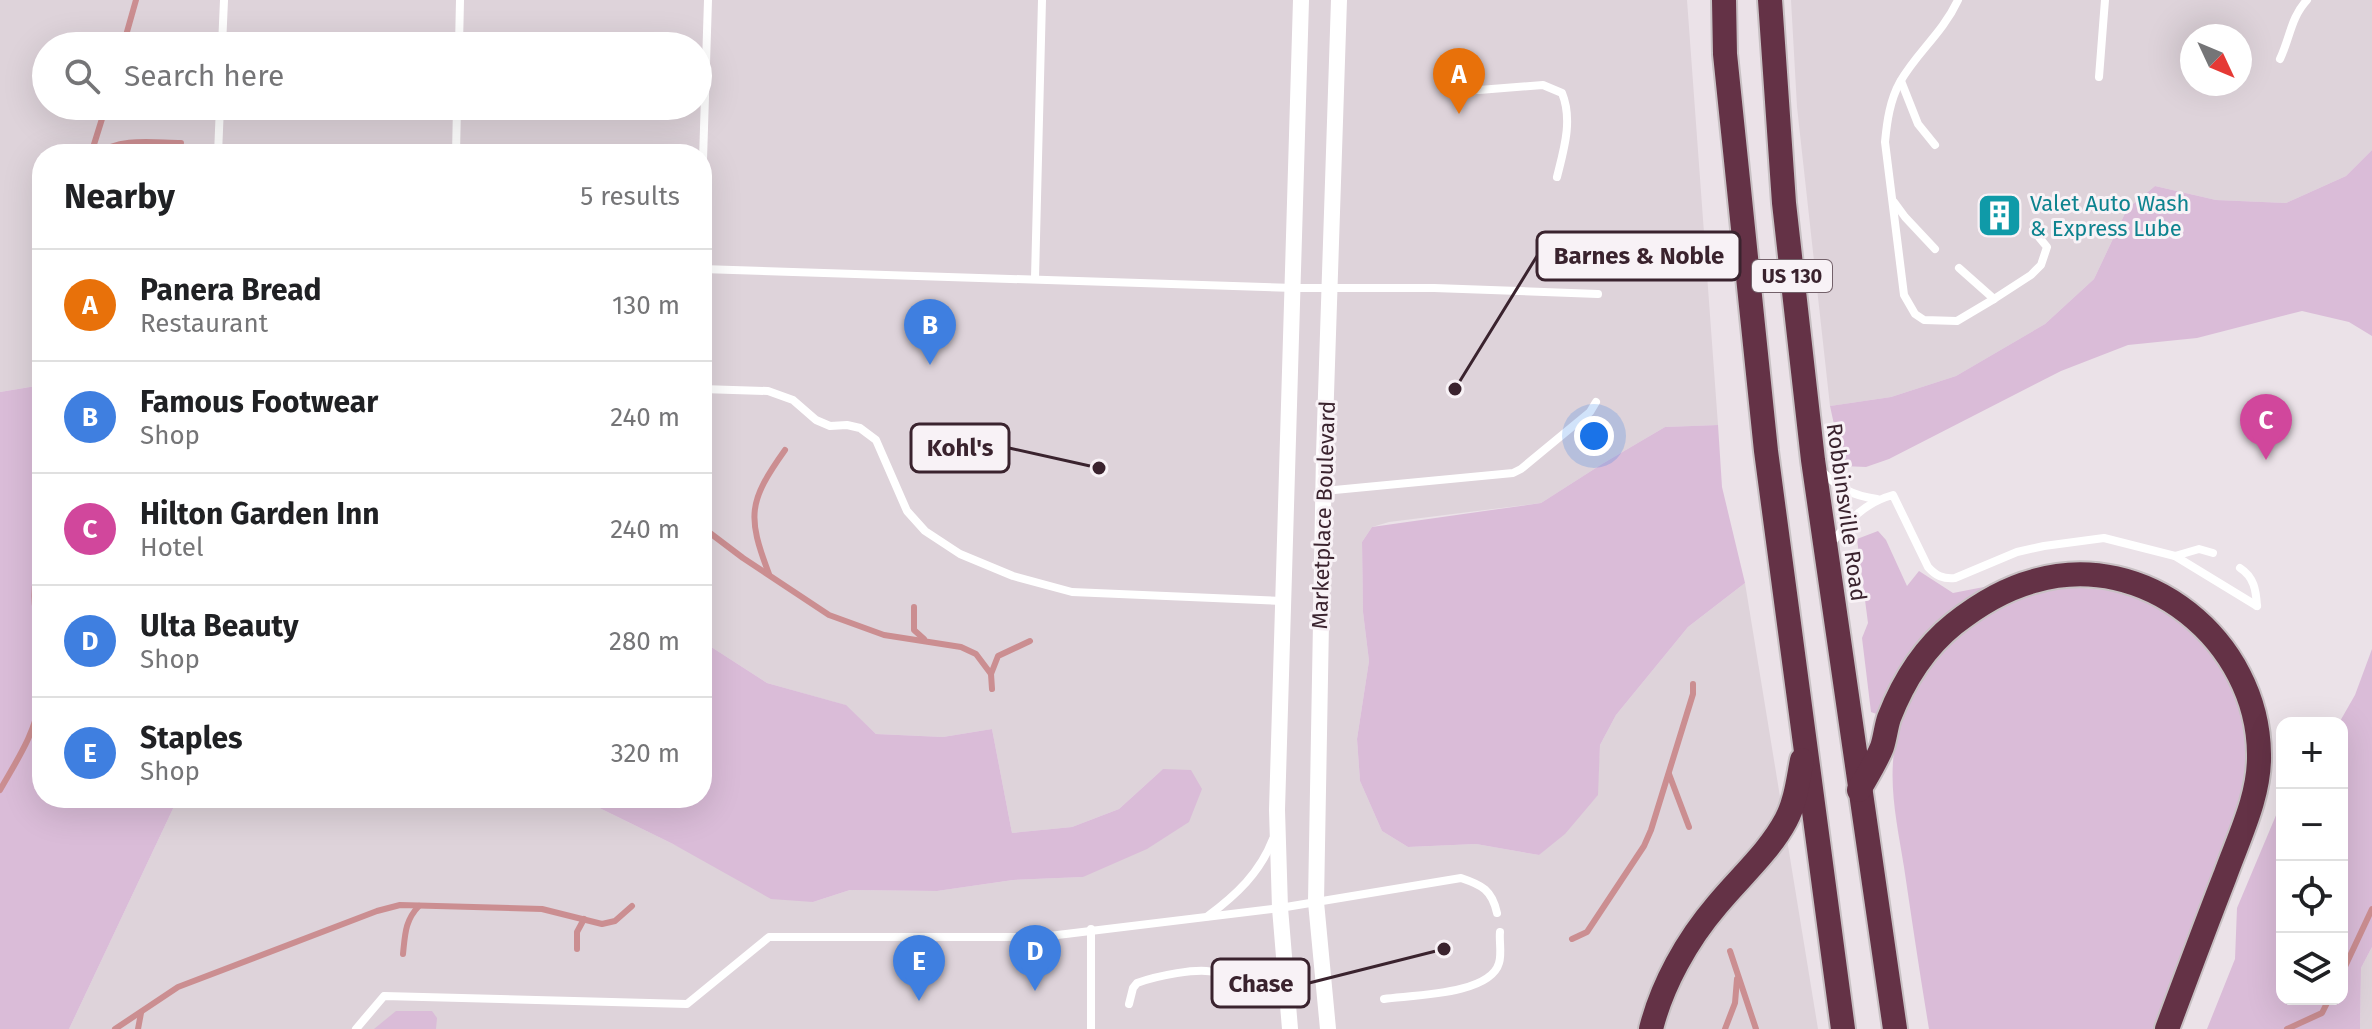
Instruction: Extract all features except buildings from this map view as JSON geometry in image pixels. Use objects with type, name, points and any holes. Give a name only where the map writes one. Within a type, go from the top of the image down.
[{"type":"highway","name":"US 130","points":[[1724,0],[1725,54],[1766,451],[1843,1029]]},
{"type":"highway","name":"Robbinsville Road","points":[[1774,7],[1784,203],[1813,460],[1895,1029]]},
{"type":"highway","points":[[1859,790],[1882,747],[1899,694],[1916,664],[1952,625],[1996,596],[2036,580],[2087,575],[2143,587],[2193,614],[2231,657],[2243,680],[2257,728],[2259,755],[2251,806],[2167,1029]]},
{"type":"highway","points":[[1651,1029],[1656,1008],[1686,949],[1710,914],[1747,873],[1786,821],[1805,742]]},
{"type":"street","name":"Marketplace Boulevard","points":[[1290,1029],[1280,908],[1278,827],[1301,0]]},
{"type":"street","name":"Marketplace Boulevard","points":[[1328,1029],[1316,902],[1323,491],[1339,0]]},
{"type":"lane","points":[[223,32],[224,0]]},
{"type":"lane","points":[[459,32],[460,0]]},
{"type":"lane","points":[[707,32],[708,0]]},
{"type":"lane","points":[[1035,278],[1042,0]]},
{"type":"lane","points":[[1958,0],[1939,34],[1901,80],[1890,107],[1885,142],[1904,295],[1915,314],[1935,323],[1957,321],[2031,275],[2041,265],[2047,247],[2033,230]]},
{"type":"lane","points":[[2099,77],[2105,0]]},
{"type":"lane","points":[[2280,59],[2288,43],[2292,20],[2307,0]]},
{"type":"lane","points":[[1451,65],[1457,80],[1465,87],[1479,90],[1543,85],[1562,93],[1568,109],[1565,149],[1557,177]]},
{"type":"lane","points":[[1901,80],[1918,124],[1935,145]]},
{"type":"lane","points":[[218,144],[219,120]]},
{"type":"lane","points":[[456,144],[457,120]]},
{"type":"lane","points":[[704,120],[704,144]]},
{"type":"lane","points":[[1894,201],[1935,249]]},
{"type":"lane","points":[[1959,268],[1994,299]]},
{"type":"lane","points":[[712,269],[1294,288],[1434,288],[1598,294]]},
{"type":"lane","points":[[712,389],[768,391],[793,400],[816,420],[830,426],[860,428],[876,440],[907,511],[925,531],[960,554],[1013,576],[1072,592],[1282,601]]},
{"type":"lane","points":[[1323,491],[1513,473],[1590,412],[1596,402]]},
{"type":"lane","points":[[1813,460],[1843,489],[1860,497],[1878,499]]},
{"type":"lane","points":[[1826,551],[1851,518],[1878,499],[1893,495],[1928,567],[1945,579],[1955,578],[2017,552],[2104,538],[2175,556],[2257,606],[2255,588],[2250,577],[2240,568]]},
{"type":"lane","points":[[2175,556],[2199,549],[2213,553]]},
{"type":"lane","points":[[1207,916],[1231,899],[1250,879],[1267,855],[1278,827]]},
{"type":"lane","points":[[356,1029],[384,996],[687,1004],[769,937],[1041,937],[1280,908],[1461,878],[1482,885],[1491,893],[1497,913]]},
{"type":"lane","points":[[1091,929],[1091,1029]]},
{"type":"lane","points":[[1384,999],[1471,987],[1489,979],[1499,964],[1500,932]]},
{"type":"lane","points":[[1129,1004],[1137,983],[1189,972],[1210,970],[1216,973],[1223,990]]},
{"type":"shaded area","points":[[0,0],[1687,0],[1718,425],[1665,427],[1541,503],[1389,522],[1372,527],[1362,542],[1363,612],[1369,661],[1357,739],[1360,781],[1382,831],[1408,847],[1476,844],[1539,855],[1597,796],[1600,745],[1616,715],[1688,627],[1745,583],[1818,1029],[69,1029],[173,808],[599,808],[673,844],[813,902],[850,890],[937,891],[1013,880],[1083,877],[1163,769],[1119,809],[1072,827],[1012,833],[992,729],[943,737],[876,734],[845,705],[767,683],[712,647],[712,144],[32,144],[32,387],[0,392]]},
{"type":"shaded area","points":[[1791,0],[2372,0],[2372,150],[2346,176],[2286,203],[2216,200],[2155,186],[2127,209],[2094,279],[2045,324],[1956,376],[1891,397],[1830,406],[1797,107]]},
{"type":"shaded area","points":[[2372,150],[2372,336],[2349,322],[2302,311],[2197,338],[2128,345],[2061,371],[1889,459],[1866,467],[1843,466],[1830,406],[1891,397],[1956,376],[2045,324],[2094,279],[2127,209],[2155,186],[2216,200],[2286,203],[2346,176]]},
{"type":"shaded area","points":[[32,387],[32,808],[173,808],[69,1029],[0,1029],[0,392]]},
{"type":"shaded area","points":[[1718,425],[1722,487],[1745,583],[1688,627],[1616,715],[1600,745],[1598,795],[1565,834],[1539,855],[1476,844],[1408,847],[1382,831],[1360,781],[1357,739],[1369,661],[1363,612],[1362,542],[1372,527],[1541,503],[1665,427]]},
{"type":"shaded area","points":[[1878,531],[1886,540],[1907,586],[1919,571],[1953,593],[1994,585],[1879,715],[1871,712],[1862,638],[1868,623],[1857,539]]},
{"type":"shaded area","points":[[2071,587],[2118,591],[2172,613],[2214,654],[2230,679],[2241,710],[2248,760],[2240,806],[2153,1029],[1929,1029],[1893,795],[1894,752],[1900,725],[1923,676],[1959,635],[2005,604],[2035,593]]},
{"type":"shaded area","points":[[712,647],[767,683],[846,705],[876,734],[943,737],[992,729],[1012,833],[1072,827],[1119,809],[1163,769],[1191,770],[1202,789],[1189,822],[1147,849],[1083,877],[1013,880],[937,891],[850,890],[813,902],[771,899],[673,844],[599,808],[712,808]]},
{"type":"shaded area","points":[[2372,649],[2372,947],[2361,968],[2360,1029],[2207,1029],[2235,959],[2237,908],[2276,815],[2276,1005],[2348,1005],[2348,717],[2342,717],[2355,695]]},
{"type":"shaded area","points":[[2372,947],[2372,1029],[2360,1029],[2361,968]]},
{"type":"shaded area","points":[[396,1011],[432,1011],[437,1018],[436,1029],[374,1029]]},
{"type":"waterway","points":[[127,32],[136,0]]},
{"type":"waterway","points":[[94,144],[102,120]]},
{"type":"waterway","points":[[122,144],[181,143]]},
{"type":"waterway","points":[[769,574],[757,537],[755,510],[764,483],[785,450]]},
{"type":"waterway","points":[[712,535],[829,615],[884,635],[961,647],[976,654],[991,674],[992,689]]},
{"type":"waterway","points":[[914,607],[914,630],[924,639]]},
{"type":"waterway","points":[[991,674],[998,656],[1030,641]]},
{"type":"waterway","points":[[1572,939],[1587,932],[1644,846],[1693,694],[1693,684]]},
{"type":"waterway","points":[[0,790],[32,730]]},
{"type":"waterway","points":[[1669,774],[1689,827]]},
{"type":"waterway","points":[[115,1029],[178,987],[400,905],[542,909],[602,924],[615,921],[632,906]]},
{"type":"waterway","points":[[403,954],[408,922],[419,906]]},
{"type":"waterway","points":[[2348,960],[2372,909]]},
{"type":"waterway","points":[[577,949],[577,932],[584,919]]},
{"type":"waterway","points":[[1730,951],[1756,1029]]},
{"type":"waterway","points":[[1725,1029],[1735,1003],[1737,979]]},
{"type":"waterway","points":[[2287,1029],[2322,1013],[2326,1005]]},
{"type":"waterway","points":[[138,1029],[141,1013]]},
{"type":"place","name":"Panera Bread","points":[[1459,114]]},
{"type":"place","name":"Valet Auto Wash & Express Lube","points":[[1999,216]]},
{"type":"place","name":"Famous Footwear","points":[[930,365]]},
{"type":"place","name":"Barnes & Noble","points":[[1455,389]]},
{"type":"place","name":"Hilton Garden Inn","points":[[2266,460]]},
{"type":"place","name":"Kohl's","points":[[1099,468]]},
{"type":"place","name":"Chase","points":[[1444,949]]},
{"type":"place","name":"Ulta Beauty","points":[[1035,991]]},
{"type":"place","name":"Staples","points":[[919,1001]]}]
